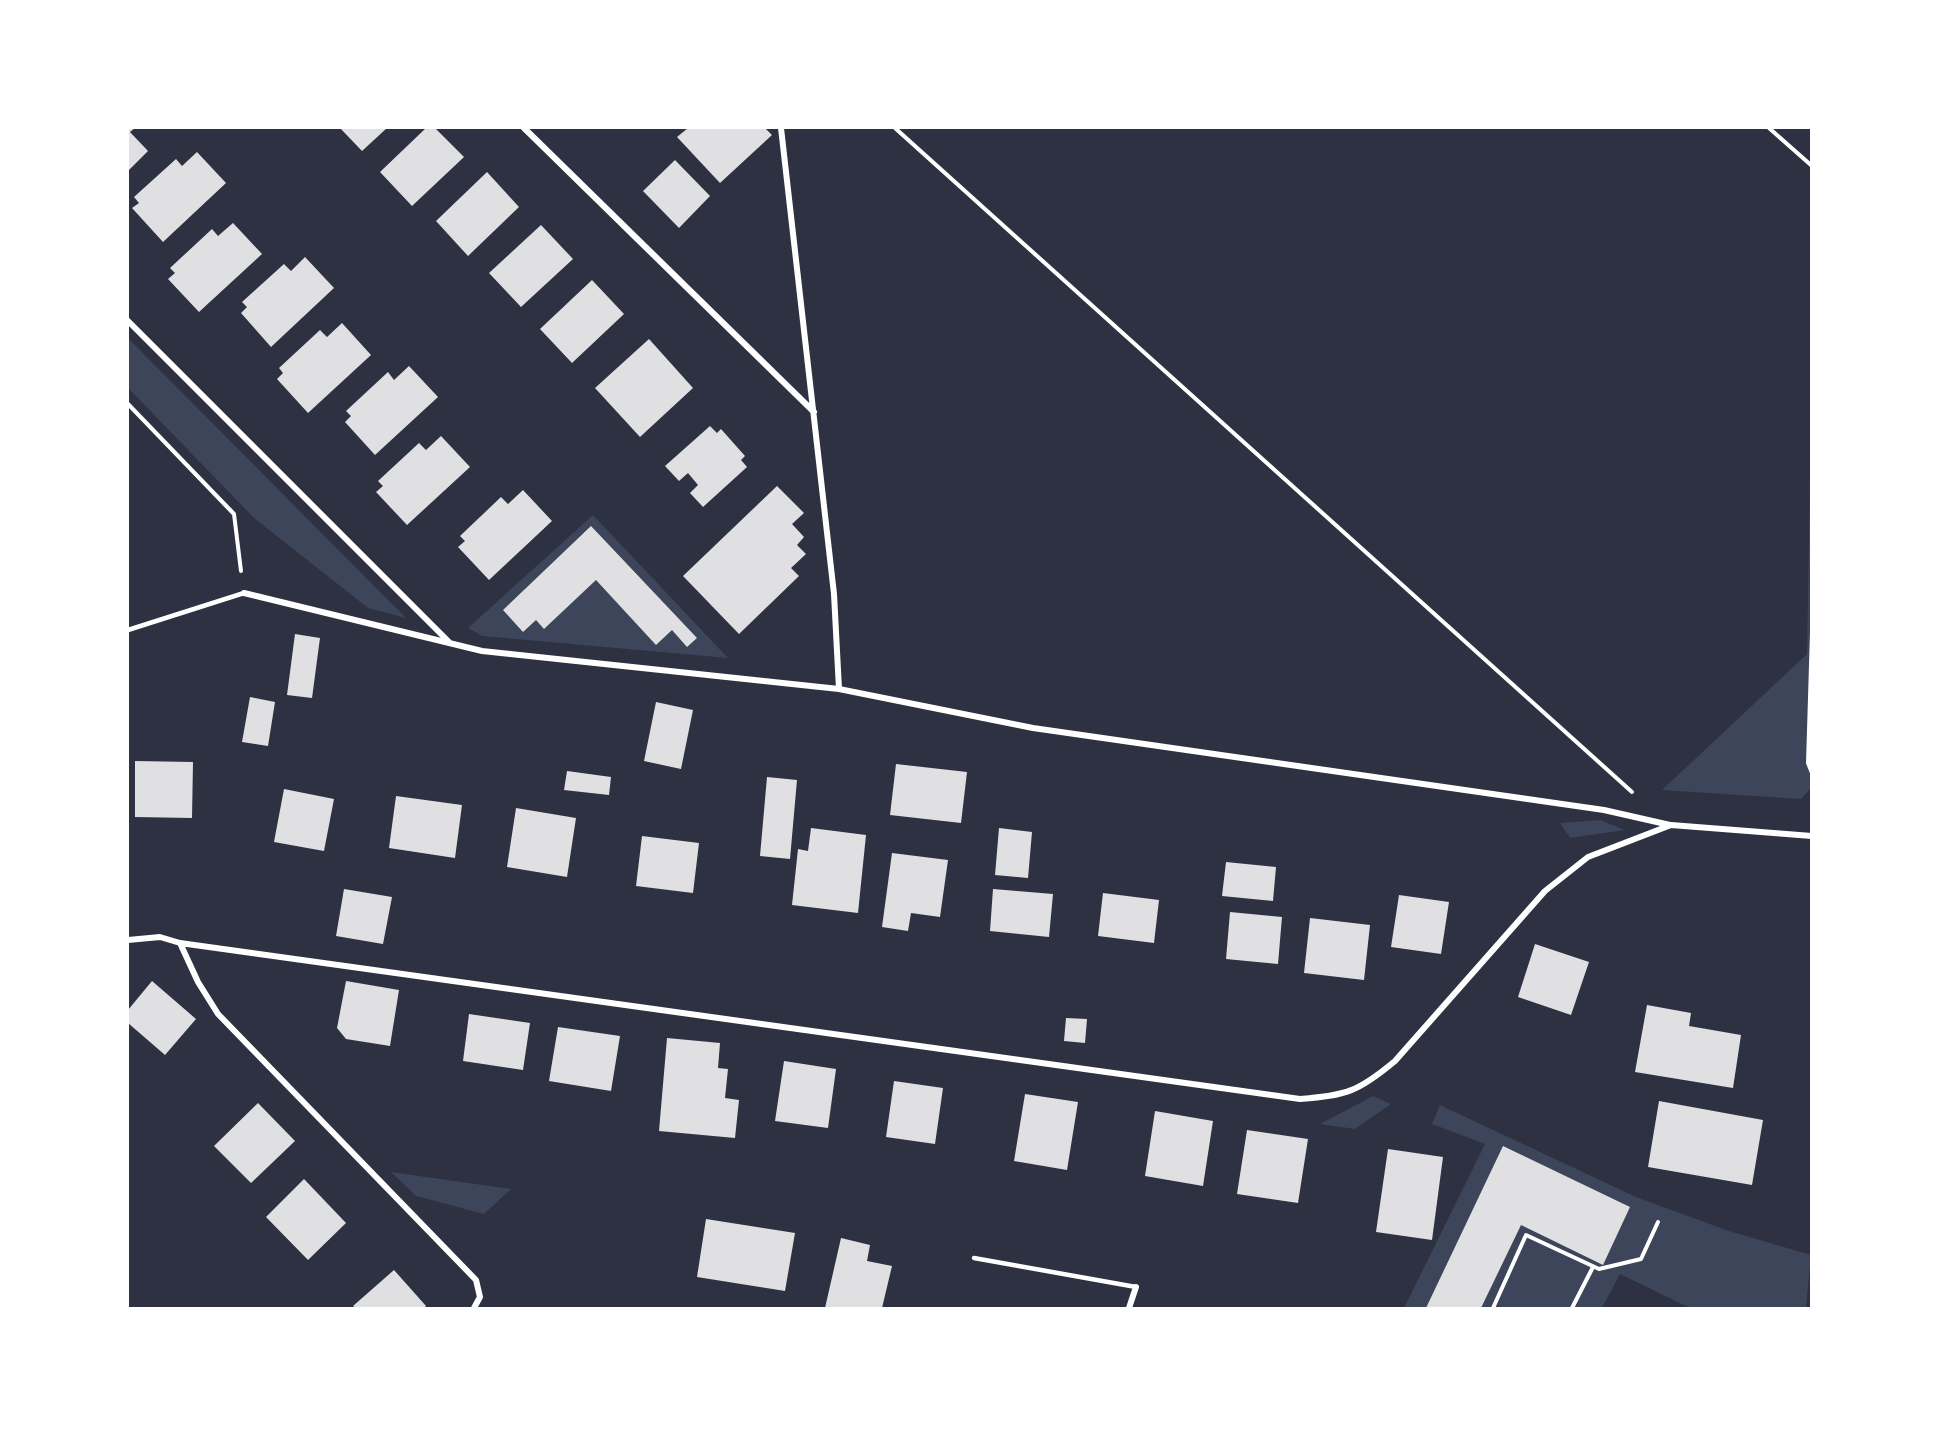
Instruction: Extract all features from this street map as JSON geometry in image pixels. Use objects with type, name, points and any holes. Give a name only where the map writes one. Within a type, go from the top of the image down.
[{"type":"street","points":[[525,128],[814,412]]},
{"type":"street","points":[[781,128],[834,594],[839,689]]},
{"type":"street","points":[[128,321],[450,643]]},
{"type":"street","points":[[244,593],[482,651],[839,689],[1033,728],[1605,810],[1671,825],[1812,836]]},
{"type":"street","points":[[128,940],[160,937],[180,942],[1300,1099],[1339,1096],[1367,1085],[1395,1060],[1545,891],[1588,857],[1671,825]]},
{"type":"street","points":[[180,942],[198,982],[218,1014],[476,1280],[480,1297],[474,1308]]},
{"type":"street","points":[[1129,1308],[1137,1287]]},
{"type":"lane","points":[[128,630],[244,593]]},
{"type":"lane","points":[[974,1258],[1137,1287]]},
{"type":"path","points":[[895,128],[1637,796]]},
{"type":"path","points":[[1769,128],[1812,166]]},
{"type":"path","points":[[128,404],[234,514],[244,593]]},
{"type":"path","points":[[1812,632],[1808,763],[1812,773]]},
{"type":"path","points":[[1493,1308],[1526,1235],[1599,1269],[1641,1259],[1658,1222]]},
{"type":"path","points":[[1572,1308],[1593,1267]]},
{"type":"shaded area","points":[[128,338],[406,618],[368,608],[254,518],[128,388]]},
{"type":"shaded area","points":[[1811,411],[1811,788],[1801,799],[1662,790],[1807,654]]},
{"type":"shaded area","points":[[593,515],[728,658],[482,636],[468,628]]},
{"type":"shaded area","points":[[1600,820],[1625,830],[1570,838],[1560,823]]},
{"type":"shaded area","points":[[1373,1096],[1391,1104],[1355,1129],[1320,1124]]},
{"type":"shaded area","points":[[1440,1105],[1636,1197],[1729,1231],[1811,1255],[1806,1308],[1690,1308],[1620,1274],[1602,1308],[1404,1308],[1485,1144],[1432,1124]]},
{"type":"shaded area","points":[[391,1172],[511,1189],[484,1214],[416,1196]]},
{"type":"building","points":[[128,128],[135,128],[130,132],[148,151],[128,171]]},
{"type":"building","points":[[340,128],[387,128],[362,151]]},
{"type":"building","points":[[426,128],[435,128],[464,157],[412,206],[380,172]]},
{"type":"building","points":[[688,128],[765,128],[772,135],[720,183],[677,137]]},
{"type":"building","points":[[197,152],[226,183],[163,242],[132,208],[139,203],[134,197],[176,159],[182,166]]},
{"type":"building","points":[[675,160],[710,196],[679,228],[643,191]]},
{"type":"building","points":[[487,172],[519,207],[468,256],[436,221]]},
{"type":"building","points":[[233,223],[262,254],[199,312],[168,279],[175,273],[170,268],[212,229],[218,236]]},
{"type":"building","points":[[541,225],[573,259],[521,307],[489,273]]},
{"type":"building","points":[[305,257],[334,288],[271,347],[241,313],[247,307],[242,302],[284,264],[291,271]]},
{"type":"building","points":[[592,280],[624,314],[572,363],[540,329]]},
{"type":"building","points":[[342,323],[371,355],[308,413],[277,379],[283,373],[279,368],[320,330],[327,337]]},
{"type":"building","points":[[649,339],[693,388],[640,437],[595,388]]},
{"type":"building","points":[[409,366],[438,397],[375,455],[345,422],[351,416],[346,411],[388,372],[394,380]]},
{"type":"building","points":[[710,426],[717,433],[721,429],[745,456],[741,460],[747,467],[703,507],[690,493],[698,485],[688,473],[679,481],[665,466]]},
{"type":"building","points":[[441,436],[470,467],[407,525],[376,492],[383,486],[378,481],[419,443],[426,450]]},
{"type":"building","points":[[777,486],[804,513],[792,524],[804,537],[797,545],[806,554],[791,568],[799,576],[739,634],[683,576]]},
{"type":"building","points":[[523,490],[552,521],[489,580],[458,547],[465,541],[460,536],[501,497],[508,504]]},
{"type":"building","points":[[591,526],[697,638],[687,647],[672,630],[656,645],[596,580],[544,629],[536,620],[523,632],[503,610]]},
{"type":"building","points":[[295,634],[320,638],[312,698],[287,695]]},
{"type":"building","points":[[250,697],[275,702],[268,746],[242,742]]},
{"type":"building","points":[[656,702],[693,710],[681,769],[644,761]]},
{"type":"building","points":[[135,761],[193,762],[192,818],[135,817]]},
{"type":"building","points":[[896,764],[967,772],[961,823],[890,815]]},
{"type":"building","points":[[567,771],[611,777],[609,795],[564,790]]},
{"type":"building","points":[[767,777],[797,780],[790,859],[760,856]]},
{"type":"building","points":[[284,789],[334,799],[324,851],[274,842]]},
{"type":"building","points":[[396,796],[462,805],[455,858],[389,848]]},
{"type":"building","points":[[516,808],[576,818],[567,877],[507,867]]},
{"type":"building","points":[[811,828],[866,835],[858,913],[792,905],[798,849],[808,851]]},
{"type":"building","points":[[999,828],[1032,832],[1028,878],[995,875]]},
{"type":"building","points":[[642,836],[699,843],[693,893],[636,886]]},
{"type":"building","points":[[892,853],[948,860],[940,917],[911,913],[908,931],[882,927]]},
{"type":"building","points":[[1226,862],[1276,867],[1273,901],[1222,896]]},
{"type":"building","points":[[344,889],[392,897],[383,944],[336,936]]},
{"type":"building","points":[[993,889],[1053,894],[1049,937],[990,931]]},
{"type":"building","points":[[1103,893],[1159,900],[1154,943],[1098,936]]},
{"type":"building","points":[[1399,895],[1449,902],[1441,954],[1391,947]]},
{"type":"building","points":[[1230,912],[1282,917],[1278,964],[1226,959]]},
{"type":"building","points":[[1310,918],[1370,925],[1364,980],[1304,973]]},
{"type":"building","points":[[1535,944],[1589,962],[1571,1015],[1518,997]]},
{"type":"building","points":[[152,981],[196,1019],[165,1055],[128,1023],[128,1010]]},
{"type":"building","points":[[346,981],[399,990],[390,1046],[346,1039],[337,1028]]},
{"type":"building","points":[[1647,1005],[1691,1013],[1689,1026],[1741,1035],[1733,1088],[1635,1072]]},
{"type":"building","points":[[469,1014],[530,1023],[523,1070],[463,1061]]},
{"type":"building","points":[[1066,1018],[1087,1019],[1085,1043],[1064,1041]]},
{"type":"building","points":[[558,1027],[620,1036],[611,1091],[549,1081]]},
{"type":"building","points":[[667,1038],[720,1043],[718,1068],[728,1069],[725,1098],[739,1100],[735,1138],[659,1131]]},
{"type":"building","points":[[784,1061],[836,1069],[828,1128],[775,1121]]},
{"type":"building","points":[[894,1081],[943,1088],[935,1144],[886,1137]]},
{"type":"building","points":[[1025,1094],[1078,1102],[1067,1170],[1014,1161]]},
{"type":"building","points":[[1659,1101],[1763,1120],[1752,1185],[1648,1167]]},
{"type":"building","points":[[258,1103],[295,1141],[251,1183],[214,1146]]},
{"type":"building","points":[[1155,1111],[1213,1121],[1203,1186],[1145,1176]]},
{"type":"building","points":[[1247,1130],[1308,1139],[1298,1203],[1237,1194]]},
{"type":"building","points":[[1503,1146],[1630,1207],[1603,1265],[1521,1225],[1481,1308],[1426,1308]]},
{"type":"building","points":[[1388,1149],[1443,1157],[1432,1240],[1376,1232]]},
{"type":"building","points":[[304,1179],[346,1223],[308,1260],[266,1217]]},
{"type":"building","points":[[706,1219],[795,1233],[785,1291],[697,1277]]},
{"type":"building","points":[[841,1238],[870,1245],[867,1261],[892,1266],[882,1308],[825,1308]]},
{"type":"building","points":[[394,1270],[426,1306],[424,1308],[356,1308],[353,1306]]}]
